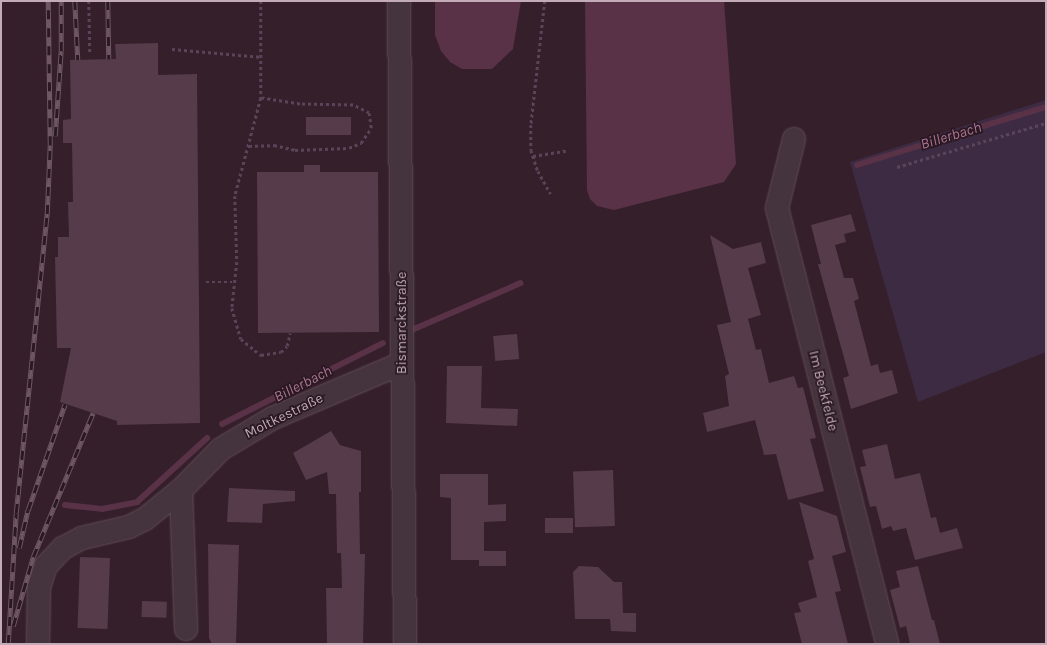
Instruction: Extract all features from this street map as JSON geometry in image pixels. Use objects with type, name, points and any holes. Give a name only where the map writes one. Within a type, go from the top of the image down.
[{"type":"street","name":"Bismarckstraße","points":[[400,1],[405,644]]},
{"type":"street","name":"Im Beekfelde","points":[[794,139],[777,208],[887,644]]},
{"type":"street","name":"Moltkestraße","points":[[38,644],[39,586],[46,566],[63,548],[82,538],[129,527],[145,519],[181,490],[220,449],[273,418],[402,363]]},
{"type":"street","points":[[181,490],[186,629]]},
{"type":"path","points":[[89,1],[90,53]]},
{"type":"path","points":[[261,1],[261,98],[235,196],[237,262],[232,282],[232,308],[235,327],[251,350],[261,355],[281,352],[287,346],[290,333]]},
{"type":"path","points":[[545,1],[531,125],[533,156],[551,194]]},
{"type":"path","points":[[172,49],[262,57]]},
{"type":"path","points":[[249,146],[274,145],[295,150],[348,148],[361,144],[370,128],[368,113],[353,105],[300,104],[261,98]]},
{"type":"path","points":[[897,167],[1046,123]]},
{"type":"path","points":[[533,156],[566,151]]},
{"type":"path","points":[[206,282],[232,282]]},
{"type":"shaded area","points":[[435,1],[521,1],[513,49],[492,69],[462,69],[450,62],[441,51],[435,35]]},
{"type":"shaded area","points":[[585,1],[724,1],[736,164],[724,182],[614,210],[597,206],[590,199],[587,190]]},
{"type":"shaded area","points":[[1046,100],[1046,352],[918,402],[850,162]]},
{"type":"building","points":[[158,43],[158,75],[197,74],[200,423],[117,425],[117,421],[60,402],[71,348],[57,348],[55,257],[58,257],[58,237],[69,237],[68,202],[73,202],[72,143],[63,143],[63,120],[71,119],[70,60],[116,59],[115,44]]},
{"type":"building","points":[[306,117],[351,117],[351,135],[306,135]]},
{"type":"building","points":[[304,165],[320,165],[320,172],[378,172],[379,332],[258,333],[257,172],[304,172]]},
{"type":"building","points":[[851,214],[856,231],[844,234],[846,242],[835,245],[844,278],[853,278],[859,299],[854,301],[871,366],[878,364],[880,373],[892,370],[898,393],[851,409],[843,378],[849,376],[818,264],[821,264],[811,225]]},
{"type":"building","points":[[710,235],[733,249],[761,242],[766,263],[748,268],[761,315],[748,319],[756,350],[761,349],[769,383],[794,376],[798,388],[803,387],[816,438],[810,439],[824,491],[788,500],[776,454],[764,455],[755,420],[707,432],[703,413],[729,406],[725,376],[729,374],[717,325],[731,322]]},
{"type":"building","points":[[517,334],[519,359],[495,361],[493,336]]},
{"type":"building","points":[[447,366],[482,366],[481,408],[518,409],[517,426],[446,423]]},
{"type":"building","points":[[331,431],[340,445],[361,451],[361,492],[359,492],[360,554],[365,554],[363,644],[327,644],[326,588],[342,588],[341,553],[337,553],[336,494],[329,494],[327,472],[306,480],[293,453]]},
{"type":"building","points":[[887,444],[895,479],[920,473],[931,518],[936,517],[940,533],[957,528],[963,548],[915,560],[906,528],[893,531],[891,526],[882,529],[876,506],[870,507],[860,467],[866,466],[862,450]]},
{"type":"building","points":[[613,470],[615,526],[575,527],[573,471]]},
{"type":"building","points":[[440,474],[488,474],[488,505],[506,504],[506,521],[484,522],[484,551],[506,551],[506,566],[479,566],[479,560],[451,560],[451,498],[440,497]]},
{"type":"building","points":[[229,488],[295,491],[295,501],[263,504],[262,523],[227,522]]},
{"type":"building","points":[[799,502],[837,516],[846,552],[832,556],[841,591],[835,592],[848,644],[802,644],[794,613],[801,612],[798,603],[817,597],[808,561],[814,559]]},
{"type":"building","points":[[545,518],[573,518],[573,533],[545,533]]},
{"type":"building","points":[[208,544],[239,545],[236,644],[212,644],[209,638]]},
{"type":"building","points":[[80,557],[110,558],[108,629],[78,628]]},
{"type":"building","points":[[579,566],[598,567],[614,582],[622,582],[623,613],[636,613],[636,632],[611,631],[610,619],[575,619],[573,572]]},
{"type":"building","points":[[918,566],[940,644],[910,644],[906,626],[900,628],[890,590],[900,587],[896,571]]},
{"type":"building","points":[[142,601],[167,602],[166,618],[141,617]]},
{"type":"waterway","name":"Billerbach","points":[[857,165],[1046,107]]},
{"type":"waterway","name":"Billerbach","points":[[414,329],[521,283]]},
{"type":"waterway","name":"Billerbach","points":[[222,424],[383,343]]},
{"type":"waterway","name":"Billerbach","points":[[65,505],[102,509],[137,502],[207,438]]},
{"type":"railway","points":[[8,644],[16,513],[47,214],[50,145],[48,1]]},
{"type":"railway","points":[[55,136],[61,51],[61,1]]},
{"type":"railway","points":[[75,1],[78,60]]},
{"type":"railway","points":[[108,1],[109,59]]},
{"type":"railway","points":[[19,548],[28,510],[65,404]]},
{"type":"railway","points":[[13,626],[33,557],[93,413]]}]
